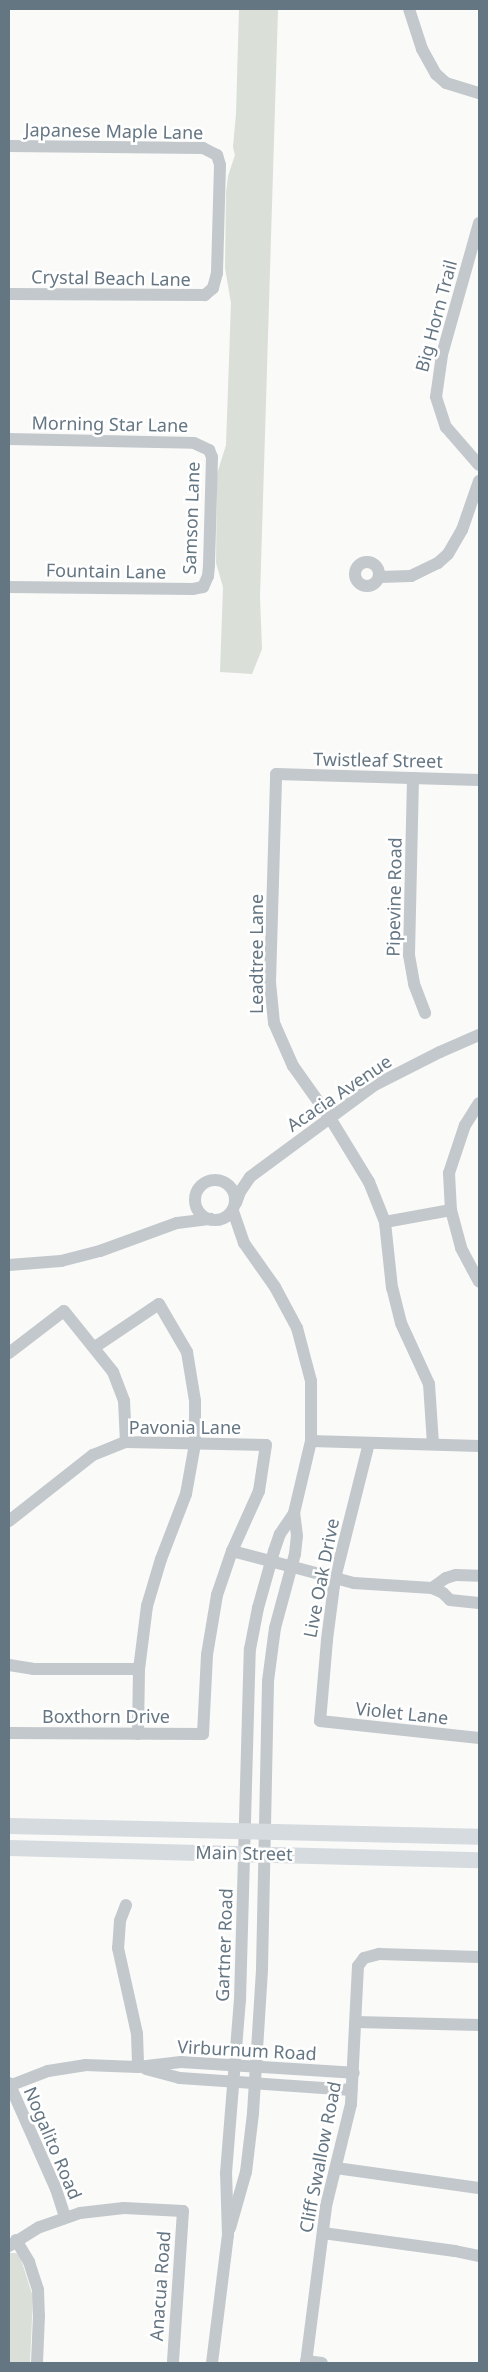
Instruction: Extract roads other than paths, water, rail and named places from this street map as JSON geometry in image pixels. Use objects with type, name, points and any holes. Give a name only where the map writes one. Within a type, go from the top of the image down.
[{"type":"main road","name":"Main Street","points":[[9,1826],[479,1838]]},
{"type":"main road","name":"Main Street","points":[[9,1848],[479,1860]]},
{"type":"street","points":[[409,9],[420,46],[436,74],[446,83],[479,93]]},
{"type":"street","name":"Japanese Maple Lane","points":[[9,146],[203,148],[217,155],[220,165],[217,273],[211,291]]},
{"type":"street","name":"Big Horn Trail","points":[[479,223],[442,355],[436,397],[446,427],[479,465]]},
{"type":"street","name":"Crystal Beach Lane","points":[[9,294],[198,296],[211,291]]},
{"type":"street","name":"Morning Star Lane","points":[[9,439],[194,443],[209,450]]},
{"type":"street","name":"Samson Lane","points":[[203,586],[208,576],[209,565],[212,457],[209,450]]},
{"type":"street","points":[[379,577],[410,576],[438,563],[448,554],[462,530],[479,481]]},
{"type":"street","name":"Fountain Lane","points":[[9,588],[193,589],[203,586]]},
{"type":"street","name":"Twistleaf Street","points":[[276,774],[479,780]]},
{"type":"street","name":"Leadtree Lane","points":[[276,774],[270,982],[274,1023],[293,1066],[330,1118],[369,1182],[385,1222],[392,1288],[401,1323],[429,1384],[433,1444]]},
{"type":"street","name":"Pipevine Road","points":[[414,778],[409,955],[414,984],[425,1013]]},
{"type":"street","name":"Acacia Avenue","points":[[250,1176],[375,1085],[440,1052],[479,1035]]},
{"type":"street","points":[[479,1103],[465,1125],[449,1173],[452,1210],[461,1248],[479,1282]]},
{"type":"street","points":[[177,1223],[194,1204],[199,1189],[205,1183],[250,1176]]},
{"type":"street","points":[[9,1265],[60,1261],[100,1251],[177,1223],[215,1220],[234,1207],[240,1192],[250,1176]]},
{"type":"street","points":[[219,1181],[233,1189],[234,1207],[244,1243]]},
{"type":"street","points":[[194,1204],[203,1217],[215,1220],[244,1243]]},
{"type":"street","points":[[385,1222],[452,1210]]},
{"type":"street","name":"Gartner Road","points":[[228,2235],[226,2173],[236,2066],[250,1649],[258,1608],[271,1561],[280,1534],[294,1513],[311,1441],[311,1381],[296,1328],[275,1287],[244,1243]]},
{"type":"street","points":[[95,1347],[159,1304],[187,1352],[195,1401],[195,1444],[186,1494],[161,1559],[147,1606],[139,1669],[138,1734]]},
{"type":"street","points":[[9,1353],[64,1311],[95,1347],[113,1372],[124,1401],[126,1442]]},
{"type":"street","points":[[311,1441],[479,1446]]},
{"type":"street","name":"Pavonia Lane","points":[[9,1521],[93,1455],[126,1442],[266,1445],[259,1491],[232,1550]]},
{"type":"street","name":"Live Oak Drive","points":[[320,1721],[335,1578],[369,1443]]},
{"type":"street","name":"Gartner Road","points":[[212,2363],[228,2235],[246,2172],[256,2083],[265,1854],[268,1681],[275,1628],[297,1536],[294,1513]]},
{"type":"street","points":[[232,1550],[354,1583],[432,1588],[443,1593],[450,1600],[479,1603]]},
{"type":"street","name":"Boxthorn Drive","points":[[9,1733],[203,1734],[207,1655],[218,1595],[232,1550]]},
{"type":"street","points":[[432,1588],[446,1578],[456,1575],[479,1576]]},
{"type":"street","points":[[9,1665],[33,1669],[139,1669]]},
{"type":"street","name":"Violet Lane","points":[[320,1721],[479,1738]]},
{"type":"street","points":[[126,1905],[120,1921],[118,1948],[137,2034],[138,2067]]},
{"type":"street","name":"Cliff Swallow Road","points":[[306,2362],[326,2206],[347,2128],[354,2074],[358,1971],[361,1961],[364,1958],[379,1954],[479,1958]]},
{"type":"street","points":[[356,2022],[479,2025]]},
{"type":"street","name":"Virburnum Road","points":[[138,2067],[181,2062],[354,2074]]},
{"type":"street","name":"Virburnum Road","points":[[9,2085],[36,2075],[72,2066],[101,2064],[138,2067],[180,2078],[352,2090]]},
{"type":"street","name":"Nogalito Road","points":[[9,2085],[56,2189],[65,2217]]},
{"type":"street","points":[[336,2168],[479,2188]]},
{"type":"street","name":"Anacua Road","points":[[65,2217],[116,2208],[184,2211],[178,2263],[173,2363]]},
{"type":"street","points":[[36,2363],[40,2315],[38,2290],[32,2267],[12,2243],[40,2227],[65,2217]]},
{"type":"street","points":[[323,2233],[479,2256]]},
{"type":"street","points":[[306,2362],[322,2363]]}]
